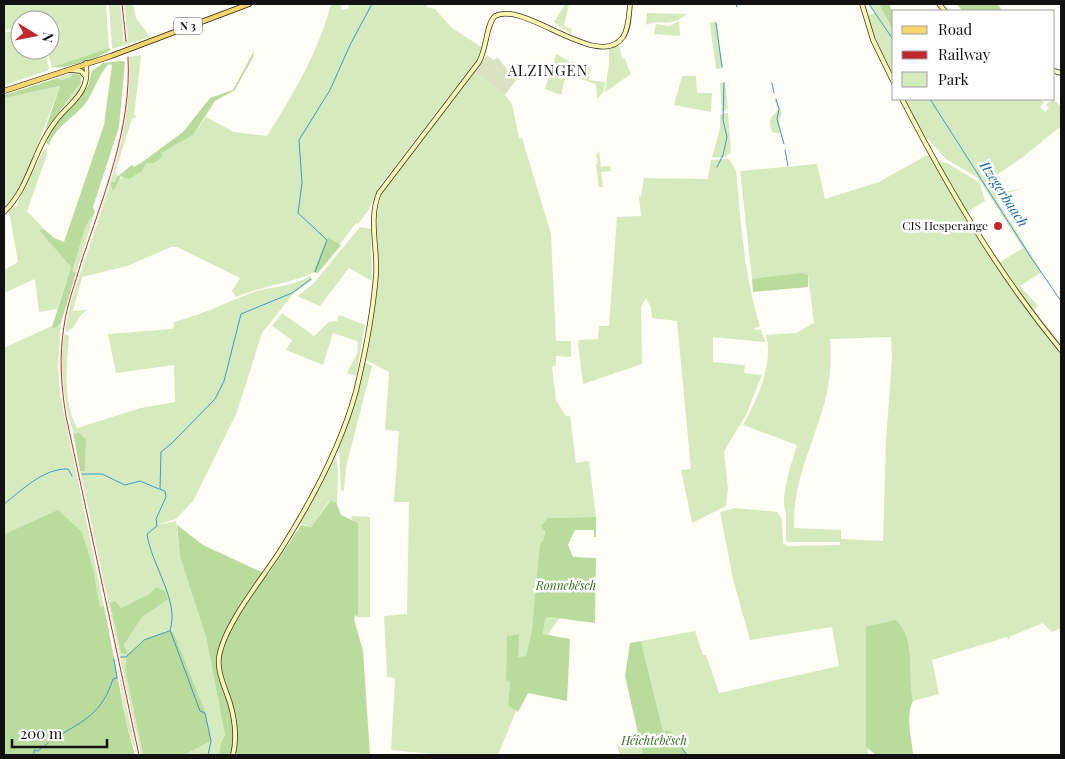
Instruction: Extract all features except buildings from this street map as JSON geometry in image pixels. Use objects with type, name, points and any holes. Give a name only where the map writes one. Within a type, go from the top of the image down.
[{"type":"main road","name":"N 3","points":[[4,91],[249,4]]},
{"type":"main road","points":[[233,755],[235,732],[233,718],[219,669],[219,652],[247,601],[297,523],[336,448],[349,412],[358,379],[375,284],[376,248],[373,219],[376,200],[382,187],[482,57],[489,24],[499,14],[507,12],[532,17],[578,40],[609,45],[623,37],[630,4]]},
{"type":"main road","points":[[862,4],[872,40],[892,80]]},
{"type":"main road","points":[[4,212],[22,190],[46,134],[81,92],[86,77],[86,63]]},
{"type":"main road","points":[[67,70],[80,71],[86,77]]},
{"type":"main road","points":[[903,100],[941,175],[971,226],[1006,279],[1061,350]]},
{"type":"green space","points":[[4,4],[106,4],[109,48],[52,68],[50,60],[60,60],[60,10],[10,10],[10,30],[4,30]]},
{"type":"green space","points":[[109,4],[120,4],[124,42],[128,40],[124,4],[133,4],[136,18],[150,37],[112,49]]},
{"type":"green space","points":[[331,4],[342,4],[341,10],[348,9],[349,4],[427,4],[427,7],[435,9],[452,28],[483,48],[477,60],[379,187],[368,211],[358,224],[356,223],[340,244],[328,238],[313,273],[236,297],[232,291],[240,278],[177,247],[171,247],[127,266],[82,277],[73,311],[87,310],[72,329],[65,332],[70,305],[101,214],[119,152],[129,89],[129,57],[140,55],[141,57],[134,115],[137,116],[132,119],[115,172],[118,176],[112,189],[129,171],[160,159],[162,157],[160,153],[193,135],[206,117],[234,132],[267,136],[296,88],[312,56]]},
{"type":"green space","points":[[565,4],[569,4],[564,26],[572,29],[571,34],[554,22]]},
{"type":"green space","points":[[869,4],[879,4],[892,28],[892,75],[879,48],[867,15],[874,13]]},
{"type":"green space","points":[[879,4],[889,4],[892,10],[892,28]]},
{"type":"green space","points":[[956,4],[998,4],[1001,10],[962,10]]},
{"type":"green space","points":[[647,13],[687,14],[675,21],[656,22],[646,25]]},
{"type":"green space","points":[[679,21],[680,36],[654,34],[656,24],[670,26]]},
{"type":"green space","points":[[716,21],[723,68],[716,69],[710,23]]},
{"type":"green space","points":[[4,32],[10,32],[10,60],[47,60],[49,70],[4,85]]},
{"type":"green space","points":[[619,45],[622,58],[625,59],[631,74],[605,92],[609,47]]},
{"type":"green space","points":[[109,48],[111,49],[100,56],[83,62],[65,67],[53,67]]},
{"type":"green space","points":[[254,51],[253,57],[235,90],[215,101],[193,135],[161,153],[162,157],[154,163],[146,163],[142,171],[129,179],[121,176],[114,190],[112,189],[111,182],[115,182],[118,176],[132,165],[134,167],[141,163],[183,132],[210,98],[233,90]]},
{"type":"green space","points":[[556,54],[569,61],[561,95],[545,89]]},
{"type":"green space","points":[[487,55],[493,60],[498,58],[516,80],[505,95],[475,72]]},
{"type":"green space","points":[[571,61],[590,66],[589,80],[605,82],[604,91],[597,99],[596,84],[568,75]]},
{"type":"green space","points":[[125,62],[119,127],[93,207],[95,212],[86,226],[73,268],[73,271],[76,273],[61,323],[54,329],[52,327],[71,267],[39,230],[45,230],[54,238],[64,242],[104,125],[112,65],[109,64],[103,72],[80,110],[57,131],[49,145],[46,143],[57,122],[88,86],[92,71],[103,63]]},
{"type":"green space","points":[[76,72],[82,76],[80,90],[57,115],[77,89],[81,80],[71,77],[61,80],[58,78],[4,95]]},
{"type":"green space","points":[[475,72],[505,95],[512,104],[519,138],[522,138],[551,234],[556,341],[571,341],[571,357],[556,356],[556,366],[552,366],[556,400],[566,416],[570,416],[576,463],[589,461],[596,517],[548,518],[545,528],[532,629],[526,656],[518,658],[514,635],[508,636],[506,680],[510,680],[508,706],[516,711],[498,755],[443,755],[391,750],[395,678],[387,677],[384,616],[407,614],[409,502],[394,502],[399,431],[385,430],[389,372],[364,359],[377,288],[379,266],[377,220],[378,209],[385,187]]},
{"type":"green space","points":[[72,74],[80,75],[81,83],[45,130],[60,86],[4,98],[4,95],[58,78],[61,80],[71,77]]},
{"type":"green space","points":[[682,76],[696,76],[697,93],[712,93],[711,112],[674,105]]},
{"type":"green space","points":[[725,82],[728,109],[722,112],[720,83]]},
{"type":"green space","points":[[60,86],[22,186],[4,209],[4,98]]},
{"type":"green space","points":[[774,100],[777,100],[782,114],[779,120],[781,132],[779,134],[772,132],[770,124],[772,116],[779,109]]},
{"type":"green space","points":[[905,100],[1041,100],[1044,103],[1040,107],[1045,112],[1049,108],[1046,105],[1054,100],[1061,107],[1061,126],[1023,157],[985,183],[993,185],[996,189],[1009,191],[1023,188],[1009,193],[1006,198],[1002,196],[996,199],[1042,272],[1020,286],[1038,306],[1034,310],[1061,344],[1061,628],[1052,632],[1043,623],[1011,636],[1008,640],[1007,637],[932,660],[939,694],[913,701],[909,647],[903,628],[896,620],[866,626],[868,755],[688,755],[684,749],[663,731],[641,641],[695,631],[703,655],[706,655],[719,693],[839,666],[832,627],[750,640],[733,579],[720,512],[735,508],[777,512],[782,519],[783,543],[787,546],[840,545],[840,542],[789,542],[786,540],[785,489],[797,445],[743,425],[763,382],[768,358],[766,335],[796,333],[814,323],[808,275],[752,279],[740,171],[817,164],[825,199],[879,182],[929,154],[935,165],[940,162],[947,163],[980,183],[985,201],[967,212],[1000,262],[1023,248],[978,178],[946,159],[926,139]],"holes":[[[891,337],[892,359],[886,440],[883,541],[841,539],[841,530],[794,528],[794,511],[800,477],[828,390],[830,339]]]},
{"type":"green space","points":[[728,113],[731,153],[722,158],[712,157],[720,128],[720,115]]},
{"type":"green space","points":[[44,149],[47,150],[46,158],[27,211],[45,230],[40,230],[71,267],[57,309],[39,312],[35,279],[4,293],[4,270],[18,262],[9,211],[18,206],[17,203]]},
{"type":"green space","points":[[599,151],[601,167],[610,166],[611,171],[601,172],[603,187],[599,187],[596,164],[598,164],[597,157],[595,157]]},
{"type":"green space","points":[[729,159],[736,171],[747,269],[760,326],[753,329],[761,330],[765,342],[713,337],[713,362],[745,365],[744,373],[762,375],[746,415],[724,451],[728,489],[726,506],[692,523],[681,470],[691,469],[677,321],[652,318],[651,308],[646,298],[641,307],[642,364],[583,384],[578,344],[579,340],[598,339],[599,326],[609,326],[617,217],[641,216],[639,197],[641,196],[644,178],[708,179],[711,160]]},
{"type":"green space","points":[[95,212],[76,273],[73,271],[73,268],[86,226]]},
{"type":"green space","points":[[360,227],[371,229],[372,281],[349,268],[320,306],[297,296],[313,284]]},
{"type":"green space","points":[[328,237],[341,245],[318,273],[313,272]]},
{"type":"green space","points":[[802,273],[808,275],[808,287],[753,292],[752,279]]},
{"type":"green space","points":[[310,276],[312,280],[293,294],[262,333],[237,412],[193,501],[176,519],[156,525],[176,521],[180,557],[206,637],[225,735],[221,742],[219,755],[184,755],[211,741],[206,714],[170,630],[140,643],[135,647],[127,661],[125,670],[143,755],[141,755],[80,471],[85,471],[84,442],[79,434],[74,434],[65,399],[62,373],[64,334],[69,336],[67,394],[72,417],[77,428],[141,408],[175,402],[174,365],[116,373],[108,334],[173,329],[174,322],[254,292],[303,280]],"holes":[[[156,587],[142,617],[124,645],[127,653],[121,653],[116,628],[115,601],[121,608],[149,594]]]},
{"type":"green space","points":[[282,313],[314,336],[329,322],[337,321],[339,315],[365,325],[356,376],[347,373],[357,354],[357,341],[333,333],[323,365],[286,350],[292,340],[272,326]]},
{"type":"green space","points":[[61,323],[58,367],[60,394],[104,606],[100,608],[94,572],[4,535],[4,348],[54,325],[54,329]]},
{"type":"green space","points":[[364,362],[372,366],[346,467],[344,491],[341,490],[339,447],[351,413]]},
{"type":"green space","points":[[72,426],[74,434],[79,433],[86,440],[85,471],[80,471]]},
{"type":"green space","points":[[336,454],[338,473],[337,507],[336,502],[329,501],[311,527],[299,523]]},
{"type":"green space","points":[[330,501],[336,502],[341,515],[358,523],[358,617],[355,615],[354,619],[363,651],[370,755],[219,755],[221,742],[225,735],[206,637],[180,557],[177,525],[203,545],[268,575],[301,525],[311,527]]},
{"type":"green space","points":[[58,510],[82,532],[94,572],[100,607],[104,606],[127,726],[135,755],[4,755],[4,523],[5,534]]},
{"type":"green space","points":[[352,516],[370,517],[370,617],[358,617],[358,524],[351,519]]},
{"type":"green space","name":"Ronnebësch","points":[[596,517],[596,537],[594,537],[594,530],[575,530],[568,545],[573,557],[596,558],[595,623],[549,617],[545,619],[543,634],[570,639],[567,701],[528,693],[518,712],[508,706],[510,681],[506,680],[507,636],[519,634],[518,657],[526,656],[532,629],[540,544],[543,541],[545,532],[541,526],[548,518]]},
{"type":"green space","points":[[156,587],[165,591],[168,599],[142,617],[124,645],[128,654],[144,640],[170,630],[174,634],[206,714],[211,741],[184,755],[143,755],[125,670],[127,654],[121,653],[110,603],[115,601],[121,608],[149,594]]},
{"type":"green space","points":[[549,617],[559,618],[548,635],[543,634],[545,619]]},
{"type":"green space","points":[[896,620],[903,628],[909,647],[913,701],[909,720],[913,755],[876,755],[866,747],[866,626]]},
{"type":"green space","name":"Héichtebësch","points":[[641,641],[663,731],[671,731],[688,755],[643,755],[625,676],[630,643]]},
{"type":"green space","points":[[117,663],[137,755],[127,726]]},
{"type":"green space","points":[[639,739],[643,755],[620,755],[617,744]]},
{"type":"waterway","points":[[315,272],[327,240],[298,213],[302,183],[299,140],[330,90],[350,45],[372,4]]},
{"type":"waterway","name":"Itzegerbaach","points":[[869,4],[892,38]]},
{"type":"waterway","points":[[716,23],[722,67]]},
{"type":"waterway","points":[[717,167],[723,155],[727,137],[723,120],[724,83]]},
{"type":"waterway","points":[[772,83],[774,93]]},
{"type":"waterway","points":[[776,99],[779,109],[777,119],[784,144]]},
{"type":"waterway","name":"Itzegerbaach","points":[[931,100],[1061,301]]},
{"type":"waterway","points":[[785,150],[788,166]]},
{"type":"waterway","points":[[208,755],[211,741],[205,713],[200,711],[170,630],[172,619],[171,607],[147,534],[157,526],[156,519],[166,497],[165,491],[160,489],[161,452],[215,399],[224,381],[241,314],[292,293],[311,279]]},
{"type":"waterway","points":[[4,504],[34,481],[50,472],[68,469],[72,476]]},
{"type":"waterway","points":[[82,474],[102,474],[125,485],[140,481],[159,489]]},
{"type":"waterway","points":[[121,657],[126,657],[144,640],[169,631]]},
{"type":"waterway","points":[[53,740],[53,737],[57,737],[76,726],[98,708],[109,691],[113,679],[117,678],[114,659]]},
{"type":"waterway","points":[[34,755],[34,750],[38,751],[48,743]]},
{"type":"waterway","points":[[678,743],[687,755]]},
{"type":"railway","points":[[122,4],[126,41]]},
{"type":"railway","points":[[128,57],[128,84],[121,136],[107,187],[67,310],[62,337],[61,371],[66,416],[139,755]]},
{"type":"place","name":"CIS Hesperange","points":[[998,226]]},
{"type":"district","name":"ALZINGEN","points":[[548,71]]}]
